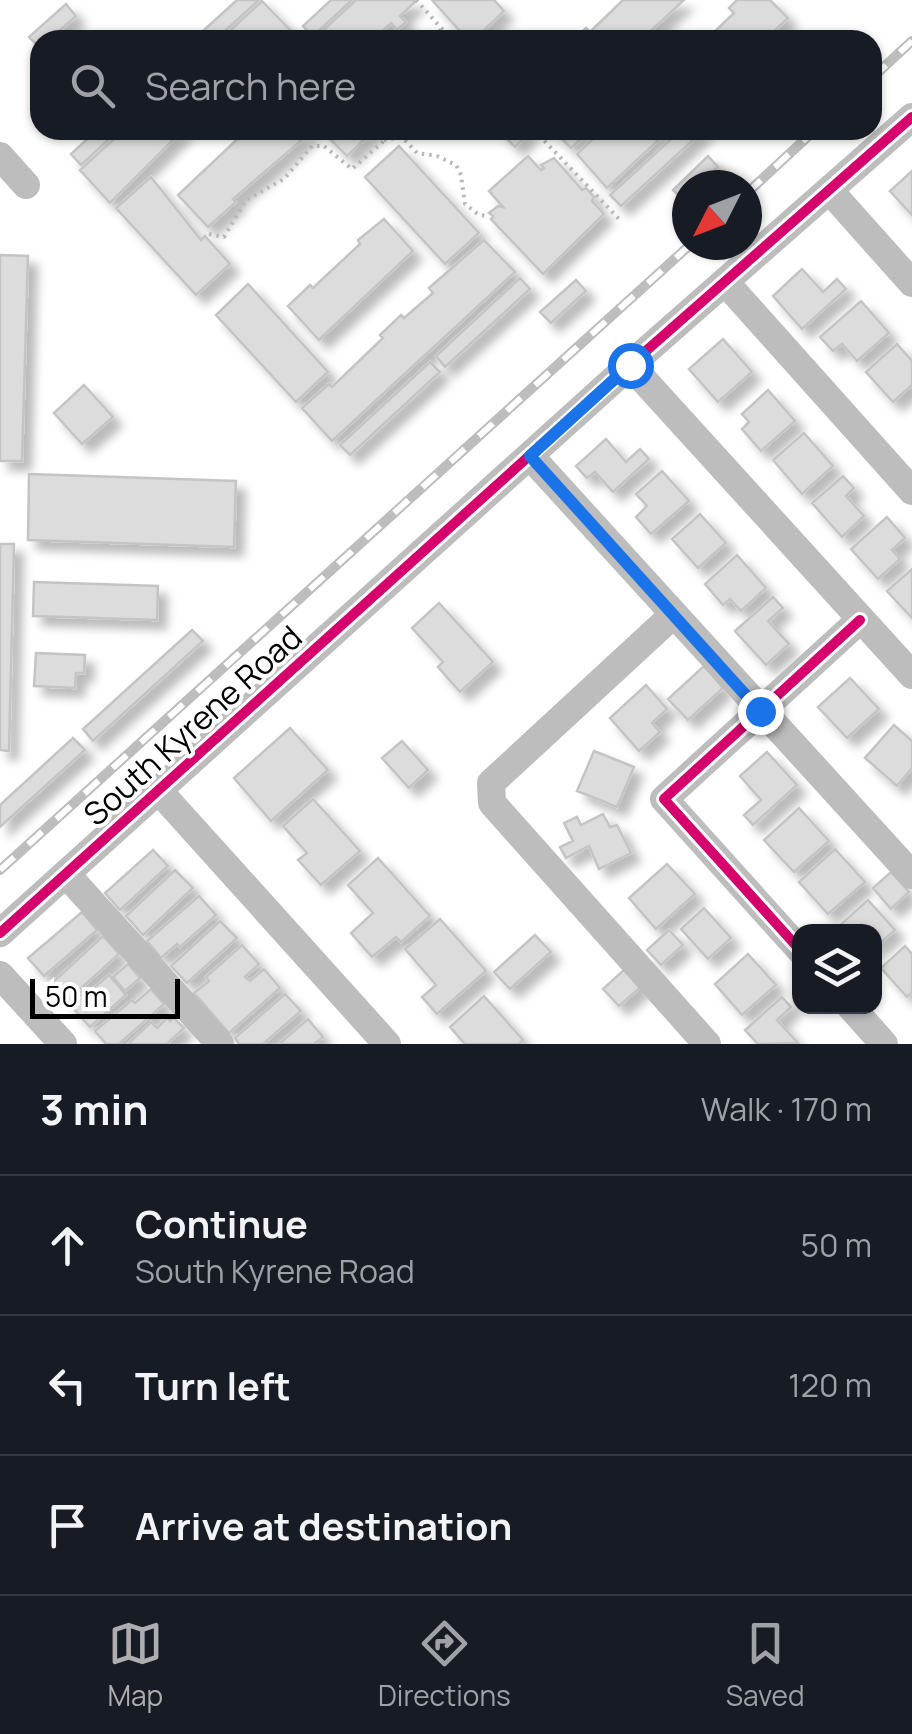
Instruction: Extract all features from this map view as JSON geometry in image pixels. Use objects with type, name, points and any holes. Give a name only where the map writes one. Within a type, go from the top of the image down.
[{"type":"street","name":"South Kyrene Road","points":[[0,933],[630,365],[912,117]]},
{"type":"street","points":[[0,156],[26,185]]},
{"type":"street","points":[[829,190],[912,284]]},
{"type":"street","points":[[725,282],[912,491]]},
{"type":"street","points":[[630,365],[912,675]]},
{"type":"street","points":[[530,456],[912,876]]},
{"type":"street","points":[[673,615],[491,783],[492,802],[707,1044]]},
{"type":"street","points":[[792,941],[664,800],[860,620]]},
{"type":"street","points":[[158,790],[387,1044]]},
{"type":"street","points":[[66,874],[220,1044]]},
{"type":"street","points":[[0,975],[63,1044]]},
{"type":"street","points":[[857,1014],[884,1044]]},
{"type":"path","points":[[416,0],[441,30]]},
{"type":"path","points":[[209,234],[224,237],[246,200],[284,178],[312,146],[324,146],[352,169],[384,140]]},
{"type":"path","points":[[405,140],[417,153],[437,156],[456,165],[466,204],[479,215],[490,216]]},
{"type":"path","points":[[544,140],[619,219]]},
{"type":"building","points":[[237,0],[259,0],[226,30],[204,30]]},
{"type":"building","points":[[331,0],[352,0],[320,30],[306,30],[303,26]]},
{"type":"building","points":[[356,0],[415,2],[400,16],[406,22],[397,30],[391,23],[384,30],[324,30]]},
{"type":"building","points":[[432,0],[494,0],[504,11],[484,30],[459,30]]},
{"type":"building","points":[[623,0],[684,0],[652,30],[592,30]]},
{"type":"building","points":[[737,0],[770,0],[788,18],[775,30],[716,30],[734,13],[729,8]]},
{"type":"building","points":[[262,1],[290,30],[231,30]]},
{"type":"building","points":[[66,4],[76,16],[60,30],[37,30]]},
{"type":"building","points":[[86,140],[108,140],[81,165],[71,154]]},
{"type":"building","points":[[113,140],[173,140],[110,203],[80,170]]},
{"type":"building","points":[[236,140],[302,140],[233,199],[236,202],[208,227],[178,195]]},
{"type":"building","points":[[331,140],[364,140],[347,156]]},
{"type":"building","points":[[563,140],[580,140],[571,148]]},
{"type":"building","points":[[592,140],[658,140],[607,188],[577,154]]},
{"type":"building","points":[[670,140],[693,140],[621,206],[610,195]]},
{"type":"building","points":[[399,146],[479,233],[445,264],[365,177]]},
{"type":"building","points":[[528,156],[541,170],[541,165],[554,158],[582,190],[586,188],[604,214],[543,274],[489,213],[503,207],[489,191]]},
{"type":"building","points":[[708,156],[718,167],[715,170],[694,170]]},
{"type":"building","points":[[912,171],[912,215],[890,191]]},
{"type":"building","points":[[151,177],[201,240],[205,236],[230,264],[196,295],[116,208]]},
{"type":"building","points":[[384,219],[413,251],[319,340],[288,306],[310,285],[313,288],[360,244],[358,240]]},
{"type":"building","points":[[484,240],[515,272],[332,441],[302,408],[329,384],[332,387],[383,338],[380,335],[433,293],[429,288]]},
{"type":"building","points":[[0,255],[28,256],[22,461],[0,461]]},
{"type":"building","points":[[802,269],[823,292],[837,279],[846,289],[802,329],[773,296]]},
{"type":"building","points":[[520,278],[530,289],[445,367],[436,356]]},
{"type":"building","points":[[576,280],[586,291],[551,323],[540,312]]},
{"type":"building","points":[[248,284],[328,372],[296,402],[216,315]]},
{"type":"building","points":[[861,301],[889,333],[857,361],[842,344],[833,351],[820,337]]},
{"type":"building","points":[[723,339],[752,372],[718,402],[689,369]]},
{"type":"building","points":[[897,344],[912,361],[912,385],[893,402],[866,372]]},
{"type":"building","points":[[430,362],[440,372],[350,455],[340,445]]},
{"type":"building","points":[[84,385],[113,417],[82,444],[54,413]]},
{"type":"building","points":[[768,390],[795,421],[761,451],[742,429],[749,422],[742,414]]},
{"type":"building","points":[[804,433],[833,466],[802,494],[773,460]]},
{"type":"building","points":[[606,439],[626,462],[640,449],[649,459],[613,492],[595,472],[587,478],[576,466]]},
{"type":"building","points":[[662,471],[689,501],[651,534],[636,517],[647,506],[636,494]]},
{"type":"building","points":[[29,474],[236,481],[234,547],[28,540]]},
{"type":"building","points":[[843,476],[854,488],[846,496],[864,516],[842,537],[812,503]]},
{"type":"building","points":[[700,514],[726,543],[698,568],[672,539]]},
{"type":"building","points":[[887,517],[905,538],[892,550],[900,559],[878,579],[851,549]]},
{"type":"building","points":[[0,544],[14,544],[9,751],[0,750]]},
{"type":"building","points":[[737,555],[766,588],[741,611],[730,599],[723,605],[705,584]]},
{"type":"building","points":[[912,569],[912,618],[887,591]]},
{"type":"building","points":[[34,582],[158,586],[157,620],[33,616]]},
{"type":"building","points":[[773,597],[783,608],[768,621],[789,644],[766,665],[735,631]]},
{"type":"building","points":[[439,603],[493,662],[460,692],[438,667],[443,662],[412,628]]},
{"type":"building","points":[[192,630],[203,641],[93,741],[83,729]]},
{"type":"building","points":[[36,653],[85,655],[84,673],[76,673],[75,688],[34,686]]},
{"type":"building","points":[[704,666],[723,688],[688,720],[668,699]]},
{"type":"building","points":[[850,678],[879,709],[847,738],[818,707]]},
{"type":"building","points":[[646,685],[667,709],[652,723],[660,732],[639,751],[610,718]]},
{"type":"building","points":[[894,725],[912,741],[912,768],[897,786],[865,758]]},
{"type":"building","points":[[290,728],[328,770],[271,821],[234,778]]},
{"type":"building","points":[[73,738],[85,750],[0,827],[0,805]]},
{"type":"building","points":[[402,741],[428,770],[409,788],[382,758]]},
{"type":"building","points":[[594,751],[634,767],[617,807],[577,791]]},
{"type":"building","points":[[767,752],[797,785],[753,825],[744,815],[761,800],[740,776]]},
{"type":"building","points":[[313,799],[360,851],[321,885],[298,860],[307,853],[283,826]]},
{"type":"building","points":[[799,808],[829,841],[794,872],[764,840]]},
{"type":"building","points":[[603,814],[610,827],[617,825],[631,853],[599,869],[589,846],[566,858],[560,847],[573,841],[564,823],[577,817],[581,825]]},
{"type":"building","points":[[835,849],[865,882],[828,914],[799,882]]},
{"type":"building","points":[[153,850],[168,866],[120,910],[105,893]]},
{"type":"building","points":[[378,858],[430,916],[401,942],[396,937],[372,957],[351,933],[373,913],[348,885]]},
{"type":"building","points":[[667,864],[695,894],[656,929],[629,898]]},
{"type":"building","points":[[175,870],[193,888],[143,935],[126,916]]},
{"type":"building","points":[[891,872],[909,892],[891,909],[873,888]]},
{"type":"building","points":[[199,896],[216,915],[180,947],[177,944],[161,958],[147,941]]},
{"type":"building","points":[[868,900],[895,930],[882,942],[882,924],[841,924]]},
{"type":"building","points":[[704,908],[731,938],[708,959],[681,929]]},
{"type":"building","points":[[82,912],[97,930],[44,976],[28,958]]},
{"type":"building","points":[[440,919],[486,971],[437,1014],[422,997],[436,985],[405,949]]},
{"type":"building","points":[[220,921],[237,938],[187,983],[171,966]]},
{"type":"building","points":[[669,930],[683,945],[661,965],[647,950]]},
{"type":"building","points":[[535,935],[551,952],[510,989],[494,972]]},
{"type":"building","points":[[103,936],[119,954],[67,1001],[51,984]]},
{"type":"building","points":[[242,945],[259,964],[245,977],[250,981],[264,969],[280,988],[229,1033],[194,993]]},
{"type":"building","points":[[905,946],[912,954],[912,992],[907,997],[882,967]]},
{"type":"building","points":[[748,954],[776,985],[742,1015],[715,984]]},
{"type":"building","points":[[128,964],[140,978],[125,991],[113,977]]},
{"type":"building","points":[[626,968],[642,986],[619,1006],[603,989]]},
{"type":"building","points":[[109,975],[126,995],[90,1027],[72,1007]]},
{"type":"building","points":[[151,989],[164,1004],[119,1044],[106,1044],[95,1031]]},
{"type":"building","points":[[285,994],[301,1011],[263,1044],[239,1044],[235,1038]]},
{"type":"building","points":[[484,996],[523,1040],[519,1044],[465,1044],[450,1027]]},
{"type":"building","points":[[782,997],[791,1007],[777,1020],[798,1043],[758,1044],[745,1030]]},
{"type":"building","points":[[167,1018],[174,1018],[184,1028],[167,1044],[128,1044],[151,1022],[157,1028]]},
{"type":"building","points":[[308,1019],[323,1037],[314,1044],[279,1044]]},
{"type":"railway","points":[[882,69],[912,41]]},
{"type":"railway","points":[[762,179],[804,140]]},
{"type":"railway","points":[[0,870],[673,260]]},
{"type":"cycle path","points":[[0,933],[630,365],[912,117]]},
{"type":"cycle path","points":[[792,941],[664,799],[860,620]]},
{"type":"route","points":[[630,365],[530,456],[760,711]]}]
